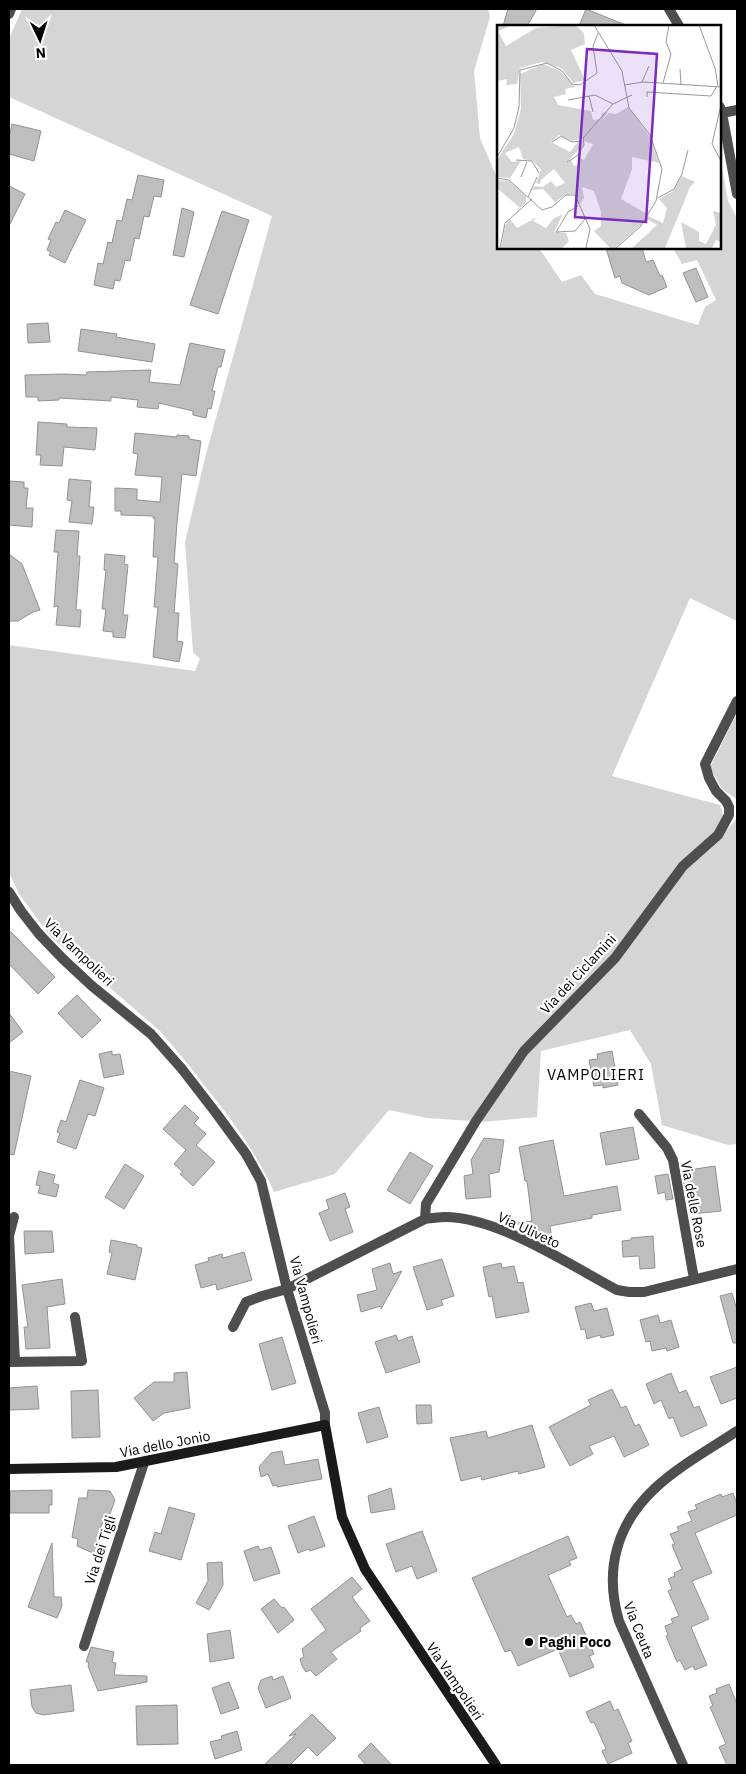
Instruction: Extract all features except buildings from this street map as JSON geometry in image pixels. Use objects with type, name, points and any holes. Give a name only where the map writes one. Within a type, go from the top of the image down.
[{"type":"street","points":[[9,14],[11,9]]},
{"type":"street","points":[[668,9],[678,25]]},
{"type":"street","points":[[737,110],[721,110],[737,194]]},
{"type":"street","name":"Via dei Ciclamini","points":[[426,1219],[426,1204],[476,1121],[524,1051],[616,958],[683,866],[718,835],[733,808],[716,791],[709,778],[705,764],[737,701]]},
{"type":"street","name":"Via Vampolieri","points":[[9,892],[33,927],[63,959],[92,986],[151,1034],[182,1069],[246,1154],[261,1181],[287,1289],[325,1413],[325,1426],[342,1517],[365,1569],[496,1765]]},
{"type":"street","name":"Via delle Rose","points":[[639,1114],[667,1148],[673,1160],[694,1279]]},
{"type":"street","points":[[14,1217],[9,1236],[12,1362],[82,1361],[74,1317]]},
{"type":"street","name":"Via Uliveto","points":[[233,1327],[246,1302],[287,1289],[426,1219],[445,1217],[471,1220],[507,1232],[616,1290],[644,1292],[737,1269]]},
{"type":"street","name":"Via dello Jonio","points":[[9,1469],[116,1467],[325,1426]]},
{"type":"street","name":"Via Ceuta","points":[[683,1765],[619,1621],[613,1602],[612,1577],[615,1554],[621,1532],[631,1514],[646,1496],[666,1479],[737,1431]]},
{"type":"street","name":"Via dei Tigli","points":[[84,1646],[144,1463]]},
{"type":"shaded area","points":[[22,9],[488,9],[490,17],[474,71],[480,138],[497,178],[497,249],[540,249],[562,282],[581,275],[595,294],[698,325],[705,307],[716,300],[697,260],[682,264],[674,249],[721,249],[721,162],[728,201],[737,218],[737,621],[690,598],[612,776],[720,805],[723,815],[716,832],[471,1121],[427,1118],[389,1110],[335,1174],[274,1192],[259,1162],[241,1134],[176,1049],[160,1031],[50,936],[19,894],[9,872],[9,645],[195,671],[200,659],[193,652],[185,542],[206,454],[272,216],[9,97],[9,39]]},
{"type":"shaded area","points":[[737,713],[737,799],[722,789],[710,767]]},
{"type":"shaded area","points":[[737,818],[737,1144],[728,1145],[662,1125],[651,1064],[630,1030],[541,1051],[537,1117],[481,1122],[530,1051],[688,866],[719,839]]},
{"type":"place","name":"Paghi Poco","points":[[529,1642]]},
{"type":"district","name":"VAMPOLIERI","points":[[596,1074]]}]
